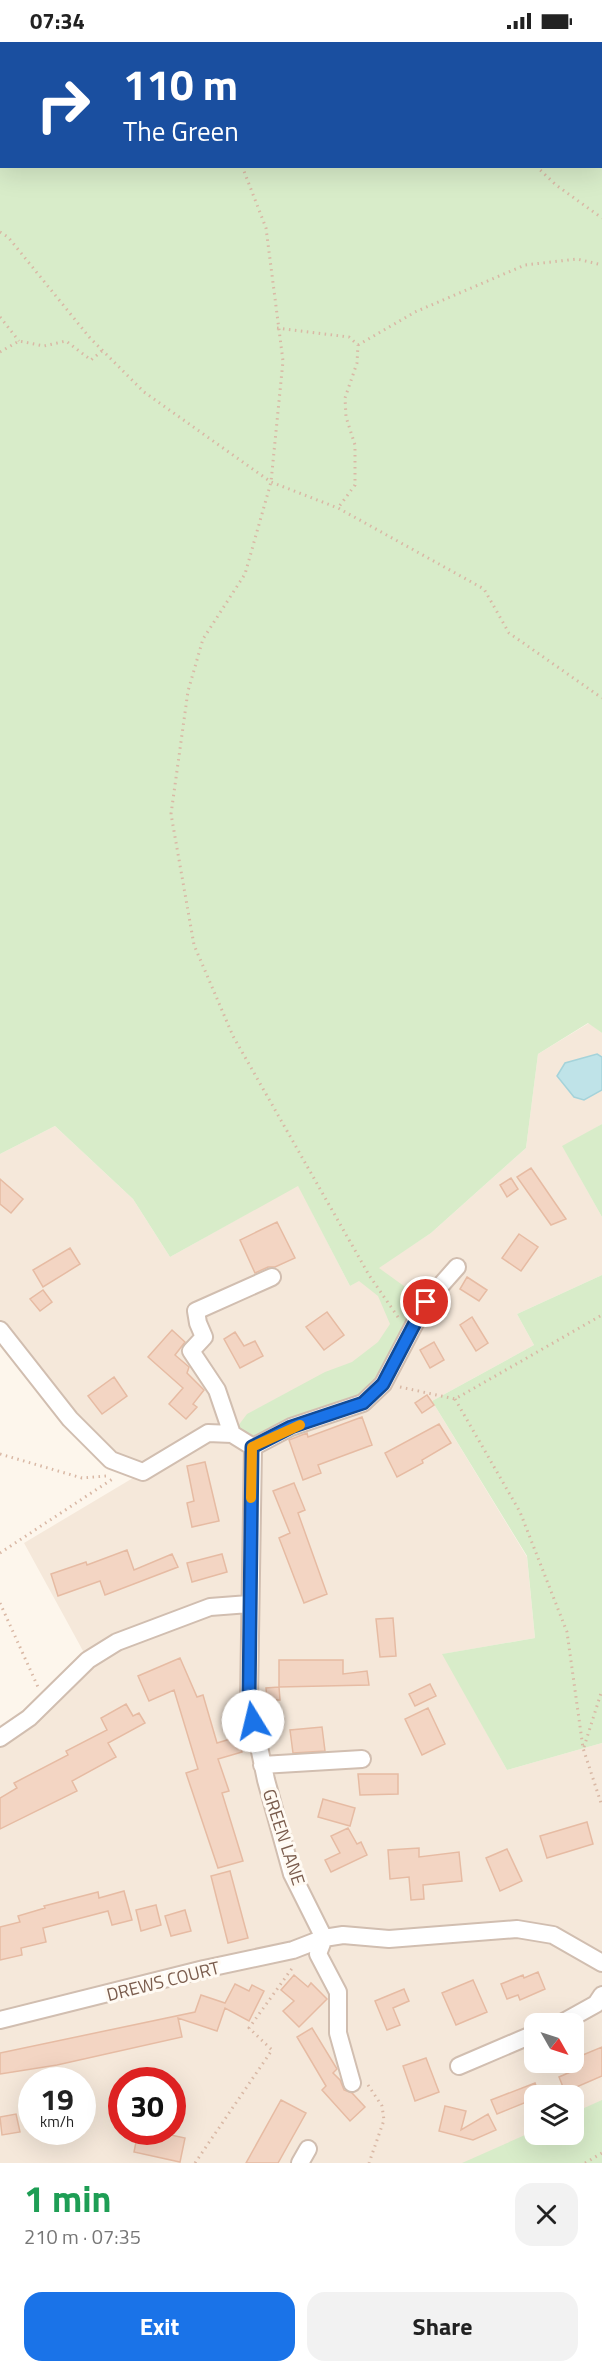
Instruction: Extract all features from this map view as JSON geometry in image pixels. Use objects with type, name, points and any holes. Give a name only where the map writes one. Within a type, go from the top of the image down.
[{"type":"street","points":[[0,1330],[70,1419],[111,1460],[143,1472],[208,1433],[232,1434],[252,1447],[291,1427],[363,1403],[383,1384],[426,1302],[457,1267]]},
{"type":"street","points":[[232,1434],[217,1390],[191,1351],[204,1337],[196,1311],[272,1276]]},
{"type":"street","name":"GREEN LANE","points":[[252,1447],[249,1700],[262,1765],[292,1874],[324,1938]]},
{"type":"street","points":[[0,1738],[29,1718],[88,1660],[117,1642],[210,1607],[249,1604]]},
{"type":"street","points":[[262,1765],[362,1759]]},
{"type":"street","points":[[352,2083],[338,2033],[338,1992],[318,1953],[324,1938],[343,1935],[389,1939],[517,1929],[553,1935],[602,1963]]},
{"type":"street","name":"DREWS COURT","points":[[0,2020],[204,1969],[293,1950],[324,1938]]},
{"type":"street","points":[[580,2013],[596,2004],[602,1995]]},
{"type":"street","points":[[459,2066],[524,2038]]},
{"type":"path","points":[[243,168],[266,228],[283,361],[271,482],[245,574],[203,639],[188,691],[171,814],[194,945],[233,1036],[369,1275],[410,1334]]},
{"type":"path","points":[[538,168],[556,185],[602,218]]},
{"type":"path","points":[[0,232],[8,237],[103,350],[144,392],[271,482],[338,508],[484,589],[509,633],[602,698]]},
{"type":"path","points":[[358,345],[415,312],[525,265],[577,260],[602,265]]},
{"type":"path","points":[[0,317],[19,341],[44,346],[66,341],[91,360],[103,350]]},
{"type":"path","points":[[277,328],[349,337],[358,345]]},
{"type":"path","points":[[0,352],[19,341]]},
{"type":"path","points":[[338,508],[355,485],[355,445],[346,417],[345,398],[357,363],[358,345]]},
{"type":"path","points":[[383,1384],[416,1389],[455,1399],[602,1314]]},
{"type":"path","points":[[455,1399],[520,1512],[567,1632],[583,1749],[602,1806]]},
{"type":"path","points":[[0,1454],[82,1478],[120,1474],[0,1553]]},
{"type":"path","points":[[0,1603],[47,1701]]},
{"type":"path","points":[[583,1749],[602,1690]]},
{"type":"path","points":[[195,2163],[272,2050],[249,2028],[300,1958],[306,1945]]},
{"type":"path","points":[[585,2163],[602,2153]]},
{"type":"shaded area","points":[[589,1023],[602,1033],[602,1124],[563,1147],[602,1217],[602,1275],[517,1314],[534,1345],[432,1401],[527,1557],[535,1638],[443,1654],[507,1770],[602,1743],[602,2163],[0,2163],[0,1738],[88,1660],[24,1543],[143,1472],[111,1460],[0,1330],[0,1154],[55,1126],[133,1199],[170,1257],[298,1185],[350,1286],[431,1233],[526,1148],[538,1054]]},
{"type":"green space","points":[[0,168],[602,168],[602,1033],[588,1023],[538,1054],[526,1148],[431,1233],[379,1268],[426,1302],[383,1384],[253,1447],[232,1434],[247,1414],[325,1372],[352,1362],[378,1342],[390,1324],[378,1296],[359,1281],[350,1286],[298,1186],[170,1257],[133,1199],[55,1126],[0,1154]]},
{"type":"green space","points":[[602,1124],[602,1217],[562,1146]]},
{"type":"green space","points":[[602,1275],[602,1743],[507,1770],[442,1654],[535,1638],[527,1556],[432,1401],[534,1345],[517,1314]]},
{"type":"green space","points":[[602,2100],[602,2163],[462,2163],[524,2135],[524,2145],[584,2145],[584,2108]]},
{"type":"water","points":[[597,1054],[602,1057],[602,1090],[584,1100],[574,1097],[557,1076],[565,1063]]},
{"type":"building","points":[[531,1168],[566,1219],[551,1225],[517,1177]]},
{"type":"building","points":[[511,1178],[518,1189],[507,1197],[500,1185]]},
{"type":"building","points":[[0,1179],[23,1199],[11,1213],[0,1204]]},
{"type":"building","points":[[277,1222],[295,1258],[255,1273],[240,1240]]},
{"type":"building","points":[[519,1234],[538,1247],[521,1271],[502,1258]]},
{"type":"building","points":[[70,1248],[80,1264],[43,1287],[33,1270]]},
{"type":"building","points":[[467,1277],[487,1290],[479,1301],[460,1289]]},
{"type":"building","points":[[43,1290],[52,1302],[40,1311],[30,1299]]},
{"type":"building","points":[[327,1312],[344,1335],[324,1350],[306,1327]]},
{"type":"building","points":[[472,1317],[488,1343],[476,1351],[460,1325]]},
{"type":"building","points":[[172,1330],[185,1342],[175,1355],[189,1367],[187,1373],[204,1390],[193,1404],[197,1407],[186,1419],[169,1404],[183,1388],[148,1357]]},
{"type":"building","points":[[235,1332],[244,1346],[255,1341],[263,1356],[240,1368],[224,1339]]},
{"type":"building","points":[[434,1342],[444,1360],[430,1368],[420,1350]]},
{"type":"building","points":[[114,1377],[127,1396],[102,1414],[88,1396]]},
{"type":"building","points":[[427,1395],[434,1405],[422,1413],[415,1403]]},
{"type":"building","points":[[362,1417],[372,1445],[318,1465],[321,1473],[303,1480],[289,1440],[307,1433],[308,1437]]},
{"type":"building","points":[[439,1424],[451,1443],[422,1460],[423,1463],[397,1477],[385,1453]]},
{"type":"building","points":[[205,1462],[219,1521],[192,1527],[187,1503],[194,1501],[187,1466]]},
{"type":"building","points":[[294,1483],[305,1510],[298,1513],[327,1594],[304,1603],[279,1538],[290,1533],[273,1491]]},
{"type":"building","points":[[127,1550],[134,1570],[172,1554],[178,1567],[105,1595],[100,1581],[58,1596],[51,1574],[86,1562],[87,1565]]},
{"type":"building","points":[[222,1554],[227,1572],[192,1582],[187,1563]]},
{"type":"building","points":[[393,1618],[396,1656],[380,1657],[376,1619]]},
{"type":"building","points":[[180,1658],[197,1697],[203,1695],[217,1743],[237,1737],[242,1752],[218,1759],[229,1791],[222,1793],[243,1861],[218,1868],[186,1773],[198,1769],[174,1690],[149,1701],[138,1676]]},
{"type":"building","points":[[279,1660],[343,1660],[343,1674],[367,1671],[369,1685],[279,1687]]},
{"type":"building","points":[[430,1684],[436,1696],[415,1706],[409,1694]]},
{"type":"building","points":[[279,1687],[280,1700],[267,1700],[266,1688]]},
{"type":"building","points":[[126,1704],[133,1716],[139,1713],[145,1723],[108,1743],[116,1757],[72,1781],[77,1791],[0,1829],[0,1798],[17,1788],[14,1783],[68,1755],[66,1751],[107,1730],[101,1718]]},
{"type":"building","points":[[428,1708],[445,1744],[422,1755],[405,1719]]},
{"type":"building","points":[[322,1727],[325,1751],[293,1753],[290,1730]]},
{"type":"building","points":[[358,1774],[398,1774],[398,1794],[360,1795]]},
{"type":"building","points":[[323,1799],[355,1808],[350,1826],[318,1817]]},
{"type":"building","points":[[587,1822],[593,1844],[547,1858],[540,1836]]},
{"type":"building","points":[[348,1828],[357,1844],[361,1842],[367,1855],[331,1872],[325,1860],[340,1853],[331,1836]]},
{"type":"building","points":[[419,1848],[419,1857],[459,1852],[462,1881],[423,1885],[424,1899],[411,1900],[409,1877],[390,1879],[388,1850]]},
{"type":"building","points":[[507,1849],[522,1881],[500,1891],[486,1858]]},
{"type":"building","points":[[230,1871],[248,1938],[228,1943],[211,1876]]},
{"type":"building","points":[[124,1891],[132,1920],[112,1925],[108,1911],[43,1928],[46,1942],[21,1948],[22,1955],[0,1960],[0,1927],[20,1922],[18,1916],[45,1908],[44,1906],[98,1892],[99,1898]]},
{"type":"building","points":[[156,1905],[161,1925],[141,1931],[136,1910]]},
{"type":"building","points":[[185,1910],[191,1931],[171,1936],[165,1916]]},
{"type":"building","points":[[538,1972],[545,1989],[520,2000],[518,1995],[507,1999],[501,1984]]},
{"type":"building","points":[[294,1975],[308,1987],[311,1983],[327,1999],[299,2027],[283,2011],[294,2001],[281,1990]]},
{"type":"building","points":[[473,1980],[487,2012],[456,2025],[442,1993]]},
{"type":"building","points":[[235,1984],[249,1991],[252,1985],[264,1991],[249,2021],[225,2008],[217,2031],[178,2018],[182,2037],[57,2065],[18,2067],[18,2071],[0,2074],[0,2053],[195,2012],[201,1995],[225,2003]]},
{"type":"building","points":[[404,1989],[409,2001],[393,2008],[400,2025],[387,2030],[375,2001]]},
{"type":"building","points":[[312,2028],[337,2069],[333,2073],[340,2080],[344,2090],[352,2093],[365,2107],[350,2121],[322,2090],[326,2086],[297,2037]]},
{"type":"building","points":[[602,2047],[602,2076],[581,2085],[562,2085],[559,2077],[568,2073],[584,2073],[584,2054]]},
{"type":"building","points":[[426,2058],[439,2092],[415,2101],[403,2066]]},
{"type":"building","points":[[524,2087],[524,2103],[497,2114],[491,2100]]},
{"type":"building","points":[[281,2100],[306,2113],[278,2163],[246,2163]]},
{"type":"building","points":[[445,2106],[466,2111],[461,2130],[488,2114],[496,2130],[473,2140],[439,2131]]},
{"type":"building","points":[[16,2114],[18,2132],[2,2135],[0,2117]]},
{"type":"building","points":[[135,2145],[184,2145],[180,2162],[134,2152]]},
{"type":"slow traffic","points":[[251,1498],[252,1447],[291,1427],[300,1425]]},
{"type":"route","points":[[253,1721],[249,1700],[252,1447],[291,1427],[363,1403],[383,1384],[426,1302]]}]
